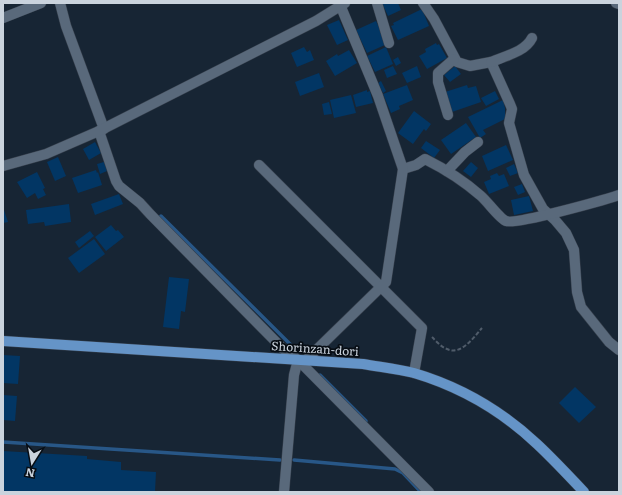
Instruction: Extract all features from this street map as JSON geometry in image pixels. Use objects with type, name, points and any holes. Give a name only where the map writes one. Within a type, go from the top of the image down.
[{"type":"main road","name":"Shorinzan-dori","points":[[3,341],[363,364],[414,373],[460,391],[482,402],[503,416],[537,444],[584,492]]},
{"type":"street","points":[[3,18],[41,3]]},
{"type":"street","points":[[60,3],[66,26],[102,130],[114,176],[120,186],[140,203],[282,348],[302,361],[429,492]]},
{"type":"street","points":[[377,3],[389,43]]},
{"type":"street","points":[[423,3],[434,19],[454,59],[457,62],[470,66],[491,62],[524,48],[529,44],[532,38]]},
{"type":"street","points":[[3,166],[46,154],[102,130],[339,6],[378,96],[403,169],[386,282],[302,361],[294,375],[284,492]]},
{"type":"street","points":[[448,115],[438,82],[438,73],[454,59]]},
{"type":"street","points":[[491,62],[512,109],[509,123],[524,175],[543,209],[555,220],[571,242],[575,258],[577,292],[581,307],[609,342],[619,350]]},
{"type":"street","points":[[447,171],[465,152],[478,142]]},
{"type":"street","points":[[403,169],[416,165],[425,159],[447,171],[480,195],[506,221],[513,222],[619,195]]},
{"type":"street","points":[[259,165],[422,328],[414,373]]},
{"type":"path","points":[[422,328],[447,349],[455,351],[465,346],[482,328]]},
{"type":"building","points":[[382,3],[398,3],[401,10],[388,16]]},
{"type":"building","points":[[422,9],[429,26],[398,40],[391,26],[394,25],[393,23]]},
{"type":"building","points":[[339,20],[348,40],[337,45],[327,25]]},
{"type":"building","points":[[376,21],[387,44],[367,53],[356,30]]},
{"type":"building","points":[[436,43],[437,45],[439,44],[447,58],[427,69],[419,56],[426,52],[425,49]]},
{"type":"building","points":[[304,47],[307,52],[310,50],[314,60],[297,67],[291,53]]},
{"type":"building","points":[[386,47],[393,64],[375,72],[367,56]]},
{"type":"building","points":[[349,50],[357,63],[335,76],[326,61],[337,54],[338,56]]},
{"type":"building","points":[[398,57],[401,63],[396,66],[393,60]]},
{"type":"building","points":[[393,66],[397,74],[387,78],[384,70]]},
{"type":"building","points":[[417,66],[421,77],[407,83],[402,73]]},
{"type":"building","points":[[455,66],[461,74],[450,82],[444,75]]},
{"type":"building","points":[[319,73],[324,87],[300,96],[295,82]]},
{"type":"building","points":[[381,81],[386,91],[383,93],[378,83]]},
{"type":"building","points":[[407,85],[413,100],[399,106],[400,109],[391,113],[383,94]]},
{"type":"building","points":[[467,85],[468,88],[476,86],[481,102],[452,112],[445,92]]},
{"type":"building","points":[[367,90],[367,92],[370,91],[373,103],[356,107],[353,95]]},
{"type":"building","points":[[495,91],[499,99],[486,106],[481,98]]},
{"type":"building","points":[[351,95],[356,113],[334,118],[330,100]]},
{"type":"building","points":[[503,100],[505,119],[483,130],[486,134],[480,138],[468,117]]},
{"type":"building","points":[[329,102],[332,114],[324,115],[322,104]]},
{"type":"building","points":[[414,111],[431,124],[426,131],[424,129],[413,144],[398,133]]},
{"type":"building","points":[[466,123],[476,137],[451,154],[441,140]]},
{"type":"building","points":[[426,141],[440,150],[434,158],[421,148]]},
{"type":"building","points":[[95,142],[101,153],[89,160],[83,149]]},
{"type":"building","points":[[506,145],[513,160],[488,171],[482,156]]},
{"type":"building","points":[[58,157],[66,176],[55,181],[47,162]]},
{"type":"building","points":[[104,162],[107,171],[100,174],[97,164]]},
{"type":"building","points":[[471,162],[478,168],[471,177],[463,171]]},
{"type":"building","points":[[514,164],[518,173],[510,176],[506,168]]},
{"type":"building","points":[[96,170],[102,185],[78,193],[72,178]]},
{"type":"building","points":[[37,172],[45,188],[43,189],[46,195],[38,199],[35,193],[27,198],[17,182]]},
{"type":"building","points":[[497,173],[499,176],[504,174],[509,186],[489,194],[484,182],[491,179],[490,176]]},
{"type":"building","points":[[522,184],[525,192],[518,195],[514,187]]},
{"type":"building","points":[[119,194],[123,204],[95,215],[91,204]]},
{"type":"building","points":[[529,196],[533,211],[514,215],[511,200]]},
{"type":"building","points":[[69,204],[71,222],[45,226],[44,222],[28,224],[26,210]]},
{"type":"building","points":[[3,207],[8,222],[3,223]]},
{"type":"building","points":[[111,225],[124,237],[106,251],[95,237]]},
{"type":"building","points":[[90,231],[94,236],[79,248],[75,242]]},
{"type":"building","points":[[94,239],[105,254],[79,273],[68,258]]},
{"type":"building","points":[[169,277],[189,279],[185,312],[181,311],[179,329],[163,327]]},
{"type":"building","points":[[3,355],[20,356],[18,384],[3,383]]},
{"type":"building","points":[[575,387],[596,407],[579,423],[559,403]]},
{"type":"building","points":[[3,395],[17,396],[15,421],[3,420]]},
{"type":"building","points":[[3,451],[87,456],[87,459],[121,462],[121,470],[156,472],[155,492],[3,492]]},
{"type":"waterway","points":[[161,216],[290,344]]},
{"type":"waterway","points":[[320,375],[366,421]]},
{"type":"waterway","points":[[3,442],[280,460]]},
{"type":"waterway","points":[[294,460],[395,469],[403,473],[421,492]]}]
